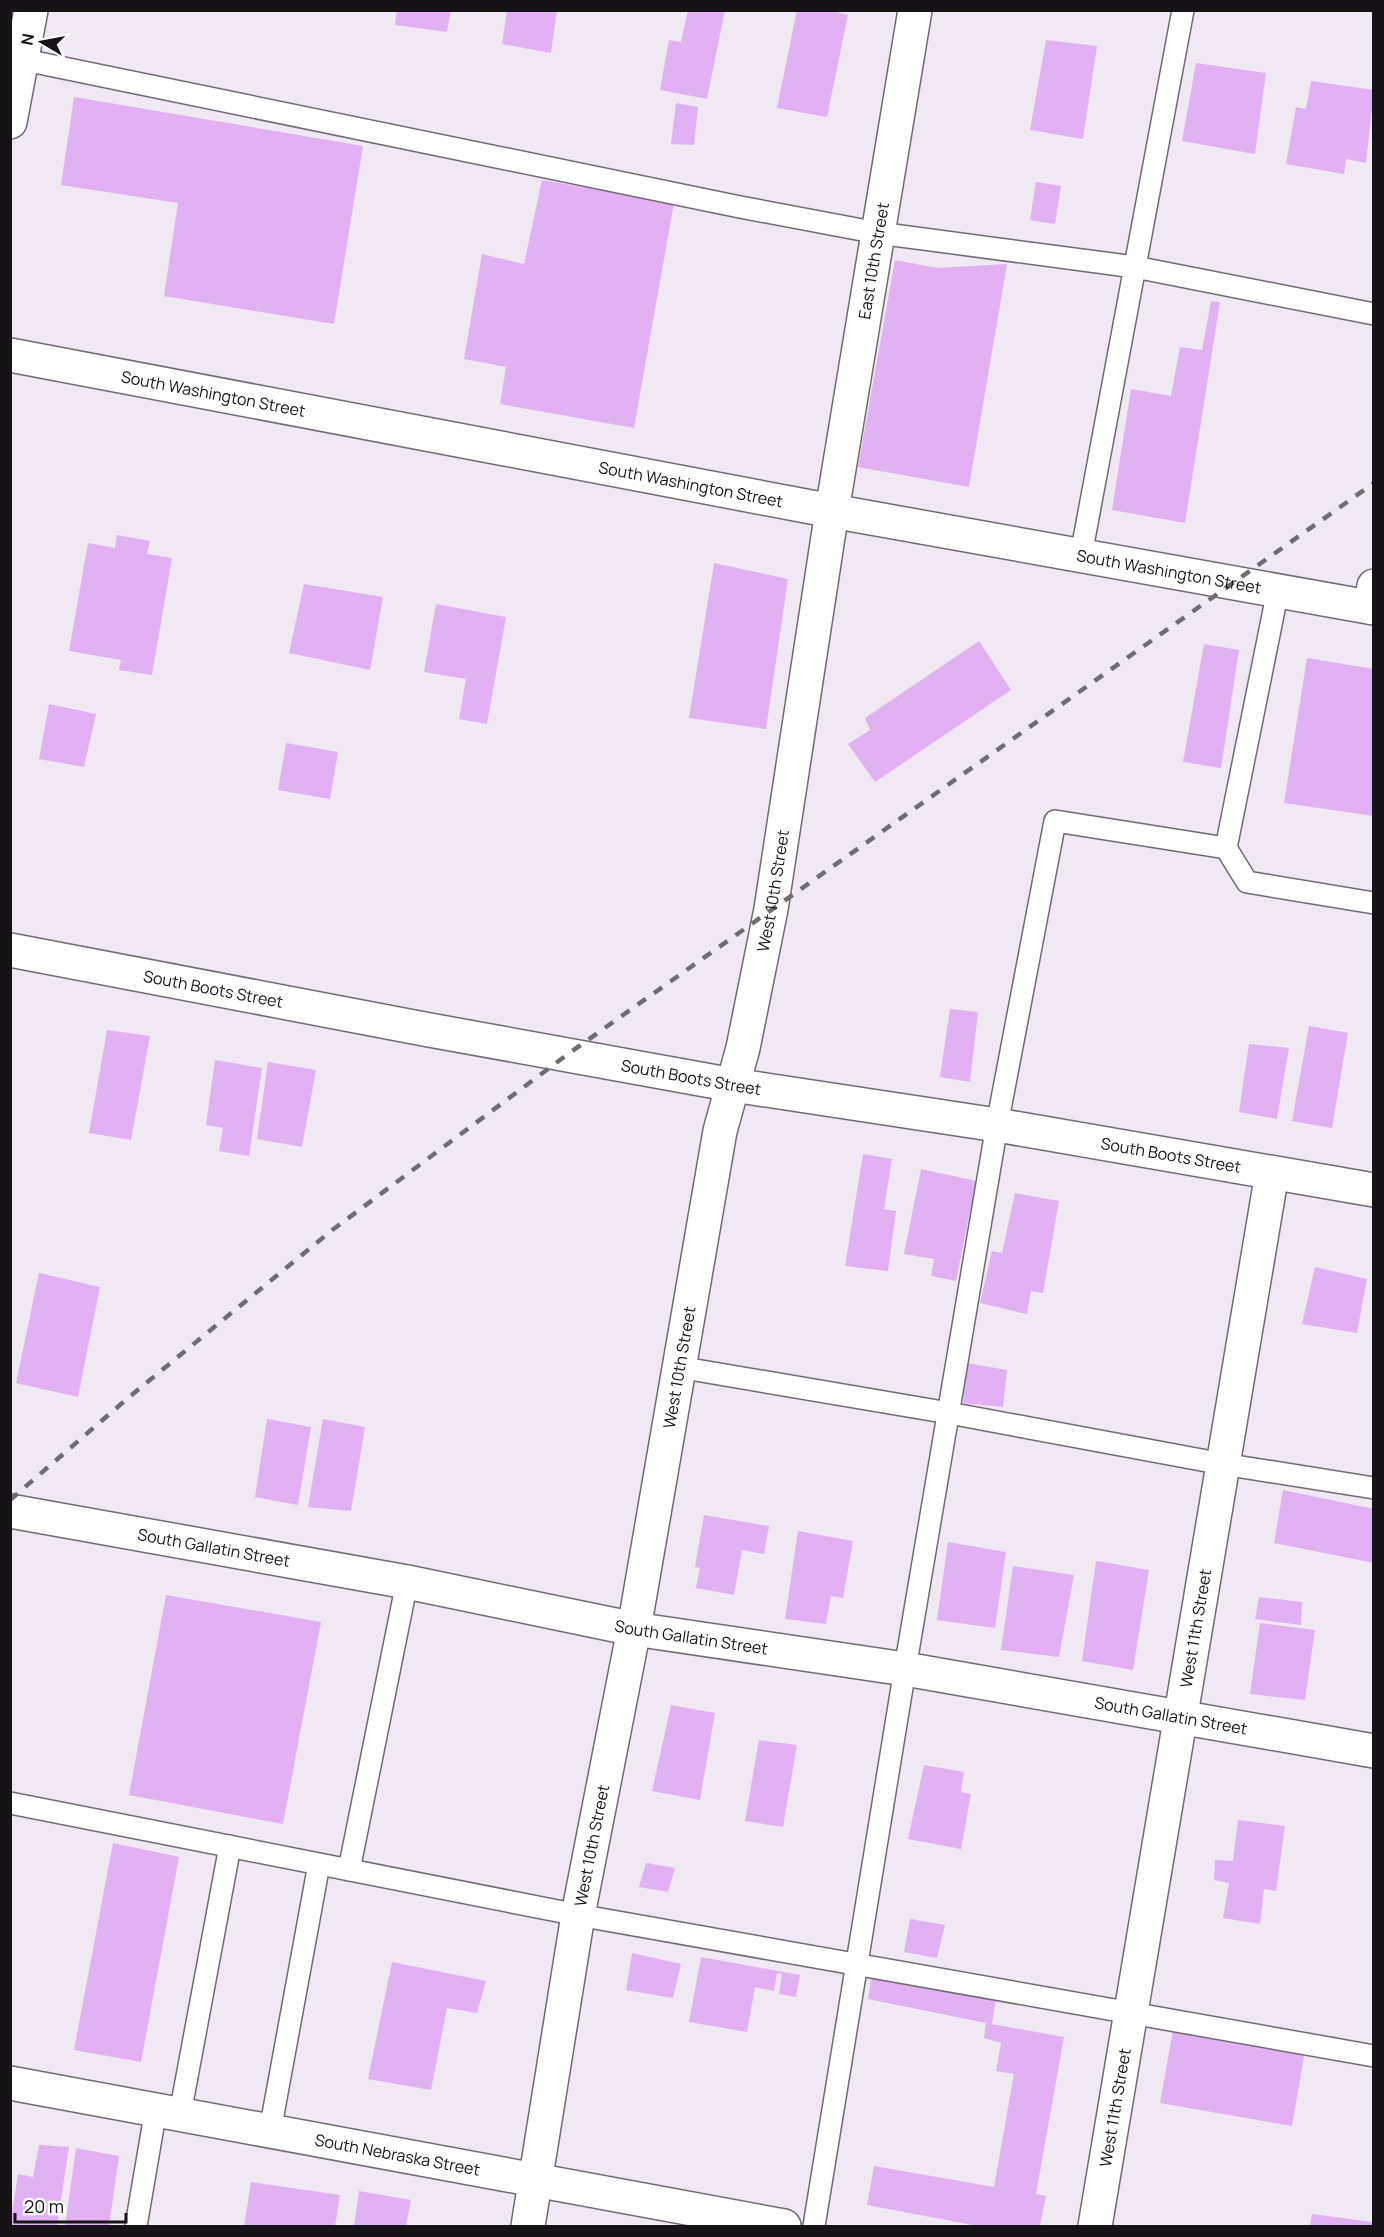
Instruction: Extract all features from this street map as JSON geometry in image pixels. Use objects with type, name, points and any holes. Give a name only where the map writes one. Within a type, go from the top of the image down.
[{"type":"street","points":[[10,122],[16,57],[32,10]]},
{"type":"street","name":"East 10th Street","points":[[832,511],[915,10]]},
{"type":"street","name":"South Washington Street","points":[[10,355],[832,511],[1278,590],[1372,600]]},
{"type":"street","name":"West 10th Street","points":[[528,2226],[578,1915],[634,1629],[720,1131],[743,1048],[771,909],[832,511]]},
{"type":"street","name":"South Boots Street","points":[[10,950],[733,1085],[997,1125],[1374,1190]]},
{"type":"street","name":"West 11th Street","points":[[1095,2226],[1272,1173]]},
{"type":"street","name":"South Gallatin Street","points":[[10,1511],[407,1582],[634,1629],[905,1669],[1374,1751]]},
{"type":"street","name":"South Nebraska Street","points":[[10,2083],[535,2182],[784,2226]]},
{"type":"lane","points":[[1081,555],[1183,10]]},
{"type":"lane","points":[[16,57],[740,207],[878,233],[1135,267],[1374,314]]},
{"type":"lane","points":[[1278,590],[1226,848],[1246,882],[1374,903]]},
{"type":"lane","points":[[814,2226],[997,1125],[1055,821],[1226,848]]},
{"type":"lane","points":[[678,1367],[949,1413],[1223,1464],[1374,1488]]},
{"type":"lane","points":[[349,1870],[407,1582]]},
{"type":"lane","points":[[10,1803],[578,1915],[1374,2056]]},
{"type":"lane","points":[[136,2226],[168,2112],[230,1846]]},
{"type":"lane","points":[[270,2131],[318,1864]]},
{"type":"building","points":[[397,10],[451,10],[447,32],[395,25]]},
{"type":"building","points":[[507,10],[557,10],[551,53],[502,44]]},
{"type":"building","points":[[688,10],[725,10],[707,99],[660,90],[669,40],[681,42]]},
{"type":"building","points":[[797,10],[829,10],[848,15],[827,117],[777,108]]},
{"type":"building","points":[[1046,40],[1097,46],[1083,139],[1030,130]]},
{"type":"building","points":[[1196,63],[1266,73],[1255,154],[1182,141]]},
{"type":"building","points":[[1311,81],[1374,90],[1366,163],[1346,159],[1344,174],[1286,164],[1296,107],[1306,109]]},
{"type":"building","points":[[74,97],[363,146],[334,324],[164,296],[178,203],[61,185]]},
{"type":"building","points":[[676,103],[698,107],[694,145],[671,144]]},
{"type":"building","points":[[542,180],[674,203],[634,428],[500,404],[506,367],[464,359],[482,254],[524,264]]},
{"type":"building","points":[[1036,182],[1061,186],[1055,224],[1030,220]]},
{"type":"building","points":[[895,260],[937,268],[1007,264],[969,487],[858,467]]},
{"type":"building","points":[[1211,301],[1220,302],[1185,523],[1112,510],[1131,389],[1171,396],[1180,347],[1202,350]]},
{"type":"building","points":[[117,535],[150,541],[147,554],[172,558],[152,675],[119,670],[121,660],[69,651],[88,543],[115,548]]},
{"type":"building","points":[[714,563],[788,579],[766,729],[689,718]]},
{"type":"building","points":[[304,584],[383,597],[370,670],[289,653]]},
{"type":"building","points":[[436,604],[506,617],[487,724],[459,719],[466,679],[424,672]]},
{"type":"building","points":[[979,641],[1011,690],[875,782],[848,744],[870,730],[865,718]]},
{"type":"building","points":[[1204,644],[1239,650],[1221,768],[1183,762]]},
{"type":"building","points":[[1307,658],[1374,669],[1374,816],[1284,803]]},
{"type":"building","points":[[49,704],[96,714],[84,767],[39,759]]},
{"type":"building","points":[[286,743],[338,752],[330,799],[278,790]]},
{"type":"building","points":[[950,1009],[978,1012],[970,1082],[940,1077]]},
{"type":"building","points":[[1309,1026],[1348,1033],[1332,1128],[1292,1121]]},
{"type":"building","points":[[107,1030],[150,1036],[131,1140],[89,1133]]},
{"type":"building","points":[[1249,1044],[1289,1048],[1277,1119],[1239,1112]]},
{"type":"building","points":[[215,1060],[262,1068],[249,1156],[219,1151],[223,1128],[206,1125]]},
{"type":"building","points":[[268,1062],[316,1070],[302,1147],[257,1139]]},
{"type":"building","points":[[863,1154],[892,1159],[884,1209],[896,1211],[888,1271],[845,1266]]},
{"type":"building","points":[[921,1169],[976,1181],[956,1281],[931,1276],[934,1259],[904,1254]]},
{"type":"building","points":[[1015,1193],[1059,1201],[1043,1293],[1031,1291],[1027,1314],[980,1303],[992,1251],[1002,1253]]},
{"type":"building","points":[[1315,1267],[1367,1279],[1357,1333],[1302,1324]]},
{"type":"building","points":[[39,1273],[100,1287],[78,1397],[16,1383]]},
{"type":"building","points":[[967,1363],[1007,1370],[1003,1407],[963,1403]]},
{"type":"building","points":[[267,1419],[311,1427],[298,1505],[255,1497]]},
{"type":"building","points":[[323,1419],[365,1427],[351,1511],[308,1507]]},
{"type":"building","points":[[1283,1490],[1374,1509],[1374,1563],[1274,1543]]},
{"type":"building","points":[[704,1515],[769,1526],[764,1554],[742,1550],[734,1595],[696,1588],[700,1568],[695,1567]]},
{"type":"building","points":[[798,1531],[853,1541],[843,1598],[831,1596],[826,1624],[785,1619]]},
{"type":"building","points":[[948,1542],[1006,1552],[995,1628],[937,1620]]},
{"type":"building","points":[[1096,1561],[1149,1570],[1133,1670],[1082,1661]]},
{"type":"building","points":[[1013,1566],[1074,1575],[1059,1657],[1001,1650]]},
{"type":"building","points":[[166,1595],[321,1622],[283,1824],[129,1795]]},
{"type":"building","points":[[1259,1597],[1302,1602],[1301,1625],[1255,1619]]},
{"type":"building","points":[[1260,1623],[1315,1630],[1305,1700],[1250,1694]]},
{"type":"building","points":[[671,1705],[715,1713],[700,1800],[652,1791]]},
{"type":"building","points":[[759,1740],[797,1745],[783,1827],[745,1821]]},
{"type":"building","points":[[924,1765],[964,1772],[961,1792],[971,1794],[961,1849],[908,1839]]},
{"type":"building","points":[[1238,1820],[1285,1826],[1276,1891],[1264,1889],[1260,1924],[1223,1918],[1229,1883],[1214,1880],[1215,1860],[1233,1861]]},
{"type":"building","points":[[113,1843],[179,1857],[141,2062],[74,2050]]},
{"type":"building","points":[[646,1863],[675,1868],[668,1892],[639,1887]]},
{"type":"building","points":[[910,1919],[945,1925],[937,1958],[904,1952]]},
{"type":"building","points":[[632,1953],[681,1964],[673,1998],[626,1990]]},
{"type":"building","points":[[701,1957],[800,1975],[796,1997],[779,1994],[782,1974],[777,1973],[774,1991],[755,1987],[747,2032],[689,2022]]},
{"type":"building","points":[[392,1962],[486,1981],[477,2013],[447,2008],[431,2090],[368,2079]]},
{"type":"building","points":[[872,1975],[996,1999],[992,2024],[1064,2037],[1036,2194],[1046,2196],[1040,2226],[978,2226],[867,2205],[874,2166],[994,2187],[1014,2074],[996,2071],[1001,2043],[984,2038],[986,2023],[868,1999]]},
{"type":"building","points":[[1173,2030],[1305,2051],[1292,2126],[1160,2103]]},
{"type":"building","points":[[39,2145],[69,2147],[57,2226],[10,2226],[18,2174],[33,2177]]},
{"type":"building","points":[[76,2148],[119,2156],[109,2226],[65,2226]]},
{"type":"building","points":[[251,2182],[340,2195],[335,2226],[244,2226]]},
{"type":"building","points":[[359,2191],[411,2200],[406,2226],[354,2226]]},
{"type":"building","points":[[1312,2214],[1372,2222],[1372,2226],[1310,2226]]},
{"type":"railway","points":[[10,1500],[128,1398],[331,1231],[568,1054],[1374,483]]}]
